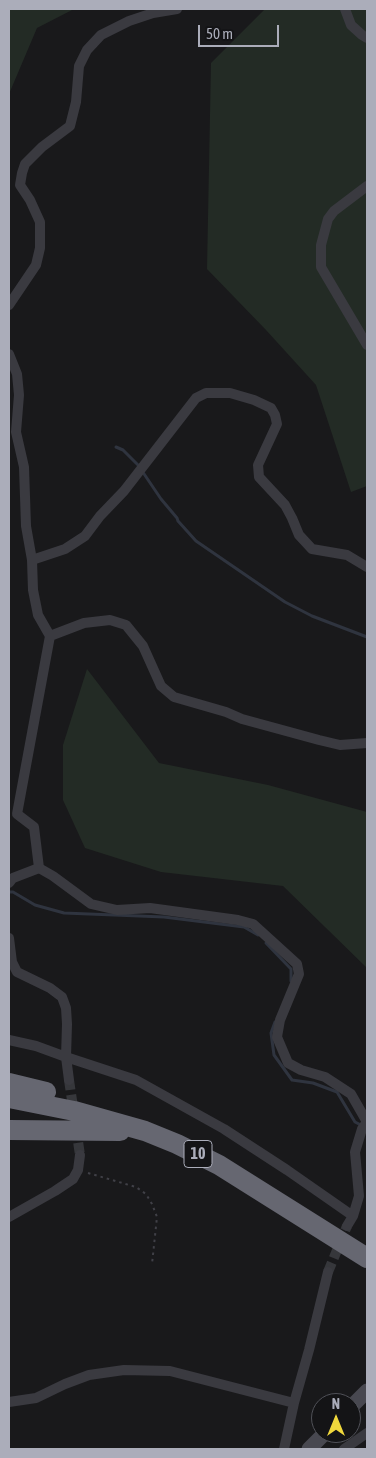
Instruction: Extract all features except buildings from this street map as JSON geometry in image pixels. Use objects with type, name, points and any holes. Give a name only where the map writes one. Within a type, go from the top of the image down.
[{"type":"highway","points":[[9,1083],[73,1099],[114,1122]]},
{"type":"highway","name":"10","points":[[9,1098],[74,1111],[145,1131],[177,1144],[219,1165],[367,1258]]},
{"type":"highway","points":[[9,1130],[145,1131]]},
{"type":"street","points":[[9,305],[36,265],[40,248],[40,222],[30,200],[20,185],[22,172],[25,164],[42,147],[70,126],[76,102],[79,66],[87,50],[101,35],[129,21],[153,13],[176,9]]},
{"type":"street","points":[[345,9],[351,25],[367,38]]},
{"type":"street","points":[[367,186],[334,211],[328,219],[321,245],[321,267],[367,345]]},
{"type":"street","points":[[9,354],[17,374],[19,395],[16,432],[24,467],[26,526],[32,560],[33,590],[38,615],[50,636],[17,814],[34,827],[39,868]]},
{"type":"street","points":[[32,560],[66,549],[85,536],[100,516],[124,491],[196,398],[206,393],[230,393],[254,400],[271,408],[275,414],[277,424],[258,466],[259,477],[285,505],[299,535],[312,549],[346,555],[367,567]]},
{"type":"street","points":[[50,636],[84,623],[110,620],[126,625],[143,646],[161,686],[174,697],[226,712],[242,719],[319,740],[340,744],[367,743]]},
{"type":"street","points":[[9,883],[13,878],[39,868]]},
{"type":"street","points":[[39,868],[91,904],[117,910],[150,908],[238,920],[253,924],[297,964],[299,974],[280,1020],[277,1037],[288,1063],[300,1070],[325,1077],[351,1094],[367,1122],[362,1130],[355,1152],[359,1196],[353,1216],[347,1226]]},
{"type":"street","points":[[9,938],[12,962],[16,972],[50,988],[62,997],[66,1008],[66,1057],[69,1080]]},
{"type":"street","points":[[9,1040],[36,1046],[136,1080],[152,1088],[224,1129],[353,1216]]},
{"type":"street","points":[[9,1217],[73,1179],[78,1170],[80,1155]]},
{"type":"street","points":[[284,1449],[328,1272]]},
{"type":"street","points":[[9,1402],[36,1398],[89,1375],[124,1370],[170,1371],[294,1403]]},
{"type":"street","points":[[344,1449],[367,1433]]},
{"type":"path","points":[[78,1170],[136,1188],[146,1194],[157,1217],[152,1264]]},
{"type":"shaded area","points":[[9,9],[74,9],[37,28],[9,94]]},
{"type":"shaded area","points":[[263,9],[367,9],[367,486],[351,492],[316,385],[207,269],[211,63]]},
{"type":"shaded area","points":[[87,669],[159,763],[268,785],[367,812],[367,968],[283,886],[161,872],[85,848],[63,800],[63,745]]},
{"type":"waterway","points":[[116,447],[123,450],[138,465],[161,499],[196,541],[285,602],[312,616],[367,637]]},
{"type":"waterway","points":[[9,892],[13,892],[35,905],[64,913],[164,917],[244,927],[258,935]]},
{"type":"waterway","points":[[266,943],[291,969],[291,981]]},
{"type":"waterway","points":[[275,1022],[271,1033],[274,1055],[292,1080],[313,1083],[337,1092],[355,1122],[361,1125]]},
{"type":"tunnel","points":[[69,1080],[74,1114]]},
{"type":"tunnel","points":[[76,1128],[80,1155]]},
{"type":"tunnel","points":[[328,1272],[347,1226]]}]
